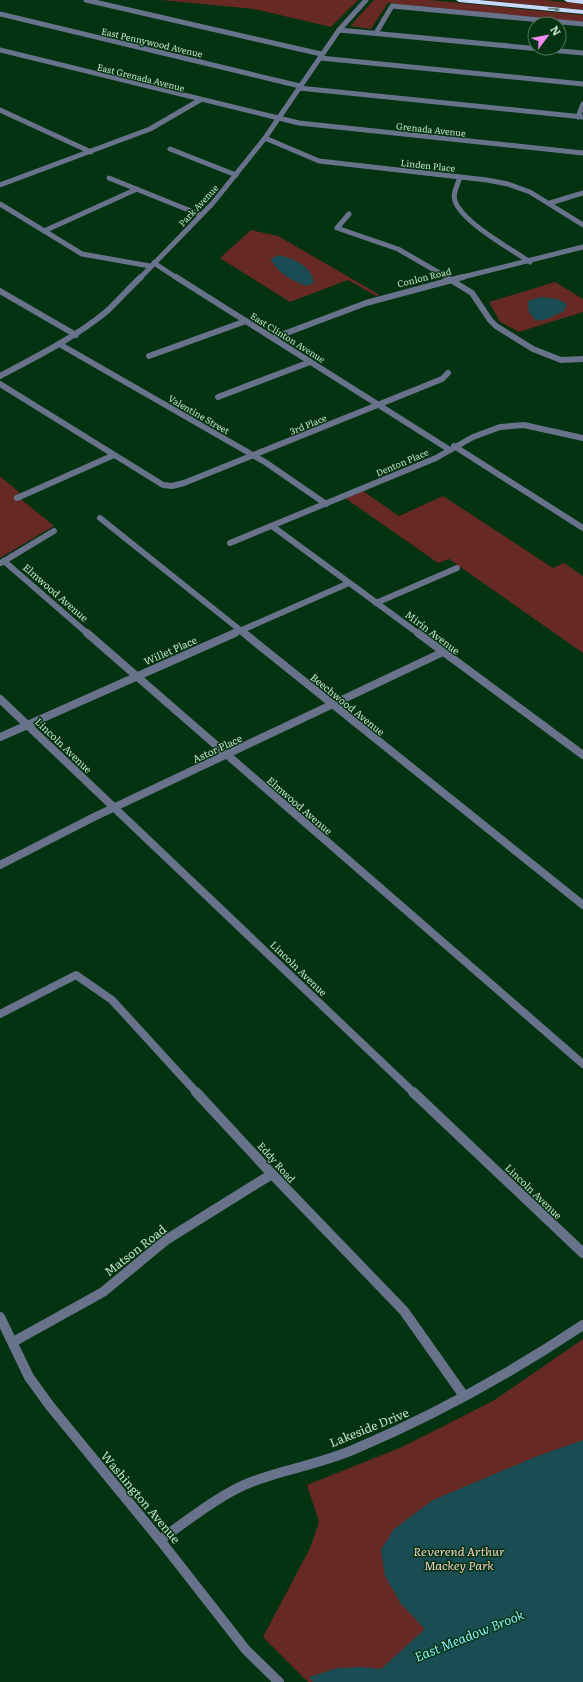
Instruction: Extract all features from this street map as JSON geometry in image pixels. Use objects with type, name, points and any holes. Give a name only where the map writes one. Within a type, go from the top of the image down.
[{"type":"highway","points":[[460,0],[583,12]]},
{"type":"highway","points":[[567,0],[583,2]]},
{"type":"street","points":[[86,0],[320,56],[583,84]]},
{"type":"street","name":"Park Avenue","points":[[0,376],[76,335],[107,311],[201,215],[236,175],[265,138],[339,30],[366,0]]},
{"type":"street","points":[[376,33],[392,6],[583,24]]},
{"type":"street","name":"East Pennywood Avenue","points":[[0,14],[299,87],[580,117]]},
{"type":"street","points":[[339,30],[583,53]]},
{"type":"street","name":"East Grenada Avenue","points":[[0,50],[278,119]]},
{"type":"street","points":[[0,185],[150,129],[200,100]]},
{"type":"street","points":[[580,117],[583,104]]},
{"type":"street","points":[[0,110],[91,152]]},
{"type":"street","name":"Grenada Avenue","points":[[278,119],[299,123],[583,153]]},
{"type":"street","name":"Linden Place","points":[[265,138],[319,161],[508,184],[530,192],[550,203],[583,225]]},
{"type":"street","points":[[170,150],[236,175]]},
{"type":"street","points":[[460,177],[454,196],[460,210],[469,220],[530,262]]},
{"type":"street","points":[[109,178],[201,215]]},
{"type":"street","points":[[44,231],[137,189]]},
{"type":"street","points":[[550,203],[583,193]]},
{"type":"street","name":"East Clinton Avenue","points":[[0,204],[82,254],[152,265],[246,321],[412,426],[452,448]]},
{"type":"street","points":[[0,212],[8,209]]},
{"type":"street","points":[[348,214],[337,228],[398,250],[472,293],[490,320],[496,326],[527,345],[544,354],[561,360],[583,359]]},
{"type":"street","name":"Conlon Road","points":[[273,338],[378,299],[496,268],[530,262],[583,247]]},
{"type":"street","points":[[0,291],[3,296],[76,335]]},
{"type":"street","points":[[149,356],[246,321]]},
{"type":"street","name":"Valentine Street","points":[[61,344],[253,456],[266,462],[326,504]]},
{"type":"street","points":[[218,397],[310,362]]},
{"type":"street","name":"3rd Place","points":[[114,454],[163,485],[172,486],[184,483],[379,405],[442,379],[448,373]]},
{"type":"street","points":[[0,384],[114,454]]},
{"type":"street","name":"Denton Place","points":[[230,543],[436,458],[452,448],[489,430],[514,425],[535,427],[583,438]]},
{"type":"street","points":[[452,448],[480,461],[583,528]]},
{"type":"street","points":[[17,498],[114,454]]},
{"type":"street","name":"Beechwood Avenue","points":[[100,518],[583,905]]},
{"type":"street","name":"Mirin Avenue","points":[[272,526],[583,755]]},
{"type":"street","points":[[2,562],[54,531]]},
{"type":"street","name":"Elmwood Avenue","points":[[2,562],[137,676],[583,1064]]},
{"type":"street","points":[[376,603],[456,568]]},
{"type":"street","name":"Willet Place","points":[[0,737],[349,582]]},
{"type":"street","name":"Astor Place","points":[[0,865],[226,754],[443,652]]},
{"type":"street","name":"Lincoln Avenue","points":[[0,699],[583,1253]]},
{"type":"street","name":"Eddy Road","points":[[0,1014],[76,974],[112,1000],[272,1174],[404,1312],[464,1396]]},
{"type":"street","name":"Matson Road","points":[[13,1342],[103,1292],[166,1240],[272,1174]]},
{"type":"street","name":"Washington Avenue","points":[[0,1317],[29,1377],[50,1406],[160,1540],[246,1650],[279,1682]]},
{"type":"street","name":"Lakeside Drive","points":[[160,1540],[214,1502],[253,1480],[353,1450],[414,1423],[535,1357],[583,1325]]},
{"type":"green space","points":[[161,0],[358,0],[331,27],[254,9]]},
{"type":"green space","points":[[374,0],[430,0],[583,15],[583,22],[567,20],[567,16],[527,17],[388,3],[371,29],[350,26]]},
{"type":"green space","points":[[483,0],[544,0],[583,4],[583,10]]},
{"type":"green space","points":[[251,230],[278,236],[380,295],[376,296],[348,280],[290,302],[220,258]]},
{"type":"green space","points":[[555,282],[583,299],[583,312],[519,332],[500,322],[489,302]]},
{"type":"green space","points":[[0,476],[20,493],[16,495],[54,526],[0,558]]},
{"type":"green space","points":[[363,491],[399,516],[443,496],[553,568],[564,563],[583,576],[583,653],[449,559],[438,563],[345,498]]},
{"type":"green space","name":"Reverend Arthur Mackey Park","points":[[583,1339],[583,1682],[308,1682],[263,1637],[310,1548],[319,1522],[307,1485],[402,1447],[493,1401]]},
{"type":"water","points":[[278,255],[296,261],[305,267],[314,283],[307,286],[291,279],[281,272],[273,264],[271,259]]},
{"type":"water","points":[[541,297],[557,299],[567,304],[564,311],[547,319],[537,321],[532,317],[528,307],[528,301]]},
{"type":"water","name":"East Meadow Brook","points":[[583,1440],[583,1682],[313,1682],[309,1677],[338,1668],[361,1667],[381,1669],[425,1629],[401,1604],[385,1576],[381,1550],[394,1529],[433,1500],[535,1457]]}]
